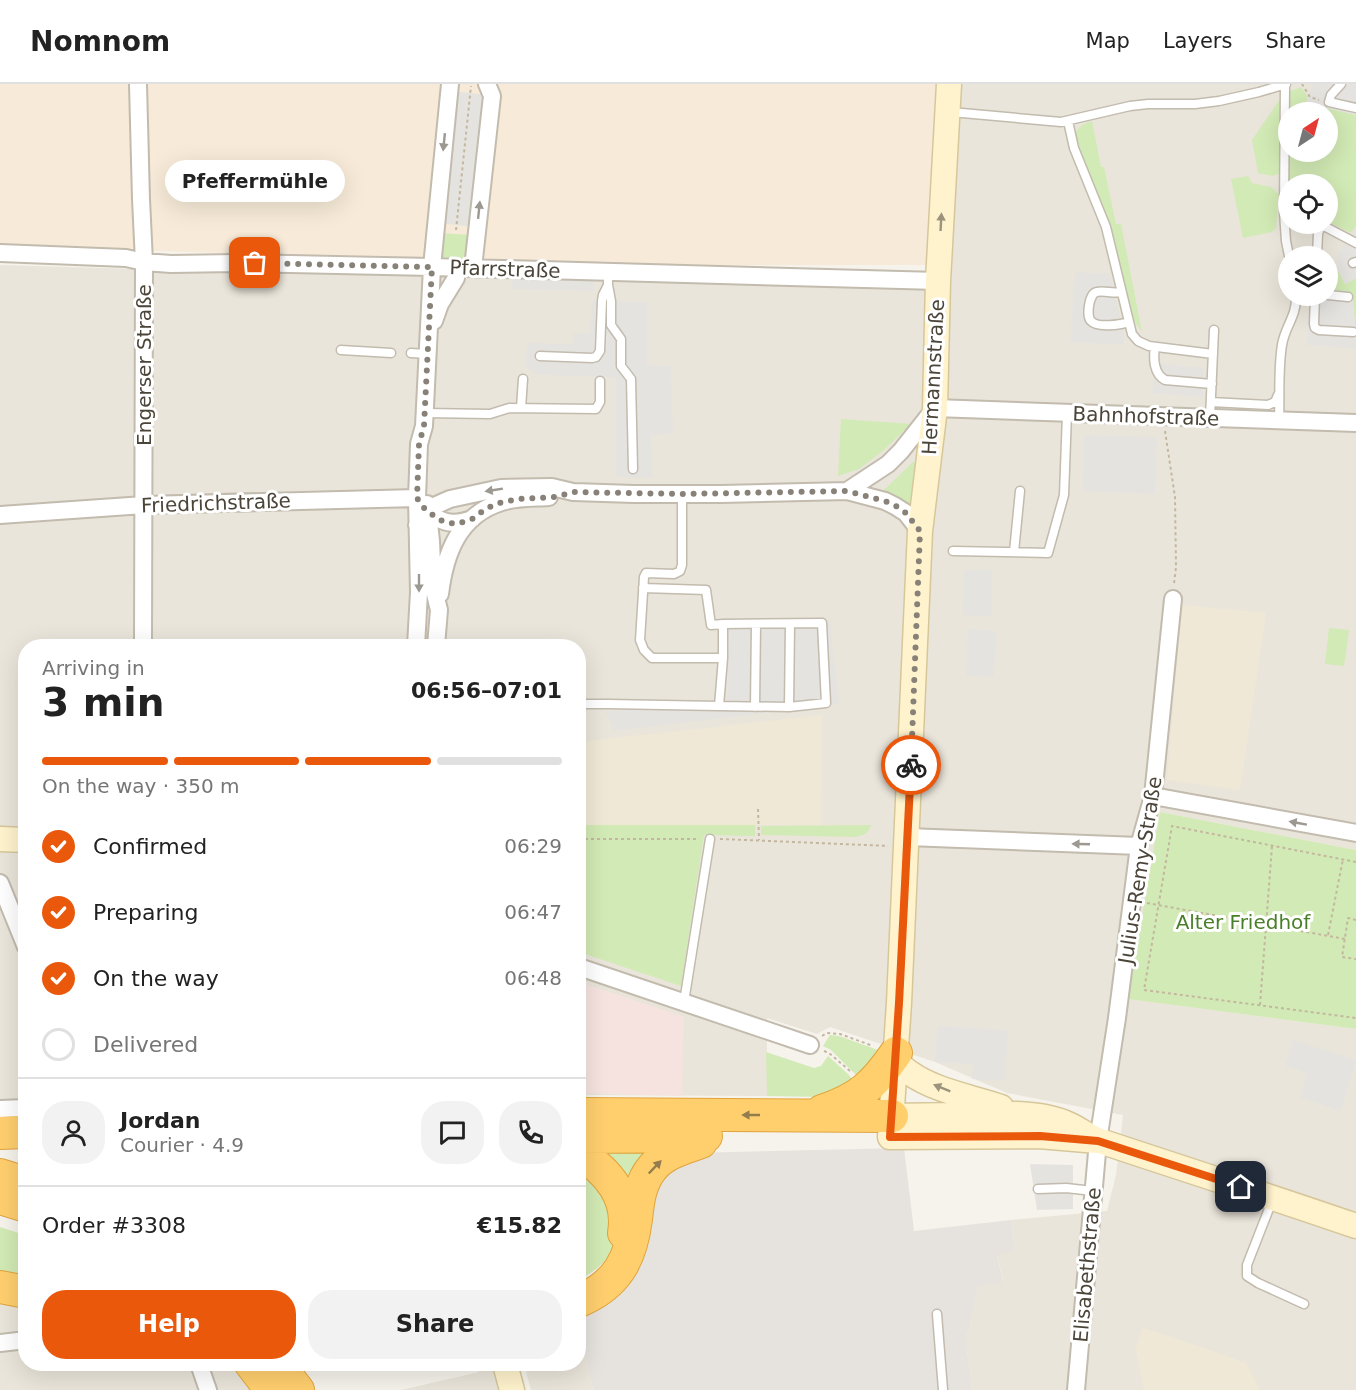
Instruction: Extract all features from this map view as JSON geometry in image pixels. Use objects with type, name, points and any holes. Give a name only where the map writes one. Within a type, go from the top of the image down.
[{"type":"highway","points":[[810,1116],[860,1094],[896,1057]]},
{"type":"highway","points":[[586,1114],[810,1116],[891,1127]]},
{"type":"highway","points":[[586,1137],[716,1136],[891,1127]]},
{"type":"highway","points":[[0,1133],[18,1132]]},
{"type":"highway","points":[[586,1298],[609,1283],[626,1260],[641,1189],[654,1166],[673,1152],[716,1136]]},
{"type":"highway","points":[[586,1159],[611,1180],[621,1198],[625,1218],[625,1229],[620,1247],[610,1266],[600,1277],[586,1284]]},
{"type":"highway","points":[[0,1175],[18,1181]]},
{"type":"highway","points":[[0,1198],[18,1204]]},
{"type":"highway","points":[[0,1287],[18,1290]]},
{"type":"highway","points":[[257,1371],[272,1390]]},
{"type":"highway","points":[[283,1371],[298,1390]]},
{"type":"street","name":"Engerser Straße","points":[[138,84],[144,262],[143,639]]},
{"type":"street","points":[[439,610],[433,586],[431,542],[419,444],[424,419],[422,350],[450,84]]},
{"type":"street","points":[[422,350],[440,304],[465,268],[492,96],[487,84]]},
{"type":"street","name":"Hermannstraße","points":[[891,1127],[907,842],[920,531],[935,408],[938,281],[949,84]]},
{"type":"street","name":"Pfarrstraße","points":[[0,253],[126,258],[144,262],[465,268],[608,278],[938,281]]},
{"type":"street","points":[[847,491],[888,464],[935,408]]},
{"type":"street","name":"Bahnhofstraße","points":[[935,408],[1167,417],[1211,410],[1356,423]]},
{"type":"street","name":"Friedrichstraße","points":[[0,515],[144,505],[424,499],[436,494],[450,499],[501,488],[552,487],[573,492],[682,494],[847,491],[896,506],[906,513],[920,531]]},
{"type":"street","name":"Friedrichstraße","points":[[437,639],[442,578],[447,557],[458,535],[472,519],[487,508],[502,502],[555,497],[573,492]]},
{"type":"street","points":[[416,639],[419,592],[417,525],[424,499]]},
{"type":"street","name":"Friedrichstraße","points":[[424,499],[439,519],[452,523],[462,523],[472,519]]},
{"type":"street","name":"Julius-Remy-Straße","points":[[1098,1141],[1117,1018],[1139,846],[1154,796],[1173,598]]},
{"type":"street","points":[[1154,796],[1356,833]]},
{"type":"street","points":[[0,839],[18,840]]},
{"type":"street","points":[[907,842],[1139,846]]},
{"type":"street","points":[[0,883],[18,927]]},
{"type":"street","points":[[586,969],[810,1045]]},
{"type":"street","points":[[896,1057],[912,1075],[926,1082],[966,1097],[997,1105],[1017,1114]]},
{"type":"street","points":[[0,1109],[18,1108]]},
{"type":"street","points":[[891,1127],[1035,1114],[1068,1124],[1098,1141],[1356,1226]]},
{"type":"street","points":[[891,1127],[1098,1141]]},
{"type":"street","name":"Elisabethstraße","points":[[1076,1390],[1098,1141]]},
{"type":"street","points":[[0,1343],[18,1341]]},
{"type":"street","points":[[201,1371],[208,1390]]},
{"type":"street","points":[[507,1371],[512,1390]]},
{"type":"street","points":[[521,1371],[525,1390]]},
{"type":"lane","points":[[947,112],[1068,121],[1130,106],[1219,101],[1286,84],[1286,174]]},
{"type":"lane","points":[[1329,102],[1333,92],[1341,84]]},
{"type":"lane","points":[[1338,104],[1356,108]]},
{"type":"lane","points":[[1068,121],[1074,147],[1106,227],[1120,292],[1134,338],[1155,348],[1213,354]]},
{"type":"lane","points":[[1338,234],[1356,243]]},
{"type":"lane","points":[[540,356],[592,358],[599,354],[602,301],[608,278]]},
{"type":"lane","points":[[608,278],[610,325],[621,339],[621,366],[631,379],[633,469]]},
{"type":"lane","points":[[1120,292],[1094,293],[1090,298],[1089,320],[1095,324],[1116,326],[1128,322]]},
{"type":"lane","points":[[1338,296],[1348,297]]},
{"type":"lane","points":[[1268,415],[1280,392],[1282,345],[1296,306]]},
{"type":"lane","points":[[1315,306],[1315,328],[1353,332]]},
{"type":"lane","points":[[1211,410],[1208,384],[1214,330]]},
{"type":"lane","points":[[1155,348],[1154,359],[1158,375],[1162,379],[1208,384]]},
{"type":"lane","points":[[341,350],[391,353]]},
{"type":"lane","points":[[521,408],[523,379]]},
{"type":"lane","points":[[424,419],[490,414],[509,408],[596,410],[600,402],[600,381]]},
{"type":"lane","points":[[1268,415],[1280,392]]},
{"type":"lane","points":[[953,551],[1048,553],[1064,495],[1067,414]]},
{"type":"lane","points":[[1014,552],[1020,491]]},
{"type":"lane","points":[[682,494],[682,565],[680,571],[674,574],[646,573],[640,640],[644,650],[652,658],[723,658]]},
{"type":"lane","points":[[586,704],[789,707],[826,703],[822,623],[711,626],[706,590],[643,588]]},
{"type":"lane","points":[[719,706],[723,624]]},
{"type":"lane","points":[[755,706],[756,624]]},
{"type":"lane","points":[[789,707],[790,624]]},
{"type":"lane","points":[[684,1002],[710,838]]},
{"type":"lane","points":[[1038,1189],[1066,1188],[1093,1191]]},
{"type":"lane","points":[[1273,1197],[1247,1265],[1247,1276],[1304,1304]]},
{"type":"lane","points":[[937,1314],[943,1390]]},
{"type":"path","points":[[436,228],[456,230],[471,84]]},
{"type":"path","points":[[1302,84],[1310,97],[1329,102]]},
{"type":"path","points":[[1167,417],[1165,433],[1175,497],[1176,520],[1176,567],[1173,598]]},
{"type":"path","points":[[758,809],[759,840]]},
{"type":"path","points":[[1356,862],[1172,826],[1144,990],[1356,1018]]},
{"type":"path","points":[[586,838],[907,842]]},
{"type":"path","points":[[1260,1005],[1272,845]]},
{"type":"path","points":[[1328,935],[1343,859]]},
{"type":"path","points":[[1132,899],[1345,939]]},
{"type":"path","points":[[1356,920],[1348,918],[1342,957],[1356,959]]},
{"type":"path","points":[[810,1045],[827,1033],[840,1034],[896,1057]]},
{"type":"shaded area","points":[[0,84],[942,84],[929,265],[609,265],[0,246]]},
{"type":"shaded area","points":[[957,84],[1356,84],[1356,850],[1160,812],[1129,999],[1356,1029],[1356,1390],[972,1390],[966,1342],[978,1285],[1003,1281],[997,1254],[1015,1251],[1011,1220],[1107,1211],[1116,1175],[1123,1115],[1007,1093],[935,1062],[830,1027],[817,1034],[767,1018],[767,1096],[586,1095],[586,639],[18,639],[18,1099],[0,1100],[0,265],[942,282]]},
{"type":"shaded area","points":[[1313,84],[1356,84],[1356,115],[1338,111],[1338,102],[1306,102]]},
{"type":"shaded area","points":[[453,91],[487,95],[474,227],[438,223]]},
{"type":"shaded area","points":[[256,162],[257,174],[285,174],[285,194],[239,193],[240,163]]},
{"type":"shaded area","points":[[1356,226],[1356,278],[1345,284],[1338,270],[1338,254]]},
{"type":"shaded area","points":[[1075,272],[1110,274],[1124,333],[1123,345],[1070,342]]},
{"type":"shaded area","points":[[512,275],[594,277],[593,291],[512,289]]},
{"type":"shaded area","points":[[1338,291],[1352,293],[1356,349],[1307,345],[1309,306],[1338,306]]},
{"type":"shaded area","points":[[591,301],[647,302],[647,365],[671,366],[673,434],[651,435],[652,478],[616,477],[616,377],[539,375],[525,367],[527,343],[573,344],[573,333],[590,333]]},
{"type":"shaded area","points":[[1156,363],[1204,368],[1203,397],[1152,393]]},
{"type":"shaded area","points":[[1084,435],[1157,437],[1155,494],[1083,491]]},
{"type":"shaded area","points":[[964,570],[992,570],[992,616],[963,615]]},
{"type":"shaded area","points":[[1182,605],[1266,613],[1240,790],[1167,780]]},
{"type":"shaded area","points":[[730,618],[830,621],[839,704],[614,731],[605,711],[727,704]]},
{"type":"shaded area","points":[[968,629],[996,631],[994,677],[966,676]]},
{"type":"shaded area","points":[[822,715],[821,825],[586,825],[586,741]]},
{"type":"shaded area","points":[[586,984],[684,1017],[682,1096],[586,1093]]},
{"type":"shaded area","points":[[937,1026],[1008,1030],[1005,1081],[972,1079],[973,1064],[935,1062]]},
{"type":"shaded area","points":[[1293,1040],[1356,1060],[1341,1111],[1300,1097],[1307,1073],[1285,1065]]},
{"type":"shaded area","points":[[904,1148],[914,1231],[1011,1220],[1015,1251],[997,1255],[1003,1282],[978,1286],[966,1342],[972,1390],[593,1390],[586,1358],[586,1297],[654,1180],[693,1153]]},
{"type":"shaded area","points":[[1030,1164],[1073,1165],[1073,1209],[1037,1210]]},
{"type":"shaded area","points":[[0,1298],[18,1302],[18,1371],[245,1371],[261,1390],[0,1390]]},
{"type":"shaded area","points":[[1142,1328],[1246,1363],[1260,1390],[1144,1390],[1136,1349]]},
{"type":"shaded area","points":[[586,1358],[593,1390],[531,1390],[526,1372],[586,1371]]},
{"type":"shaded area","points":[[502,1371],[508,1390],[401,1390],[479,1372]]},
{"type":"green space","points":[[1301,87],[1308,97],[1306,102],[1288,102],[1288,92]]},
{"type":"green space","points":[[1280,99],[1278,102],[1278,162],[1281,162],[1281,173],[1272,176],[1258,173],[1252,140]]},
{"type":"green space","points":[[1338,111],[1356,115],[1356,226],[1351,233],[1338,227],[1338,174],[1287,174],[1287,162],[1338,162]]},
{"type":"green space","points":[[1092,121],[1116,224],[1121,224],[1142,332],[1130,315],[1111,230],[1075,140],[1079,128]]},
{"type":"green space","points":[[1248,176],[1252,183],[1271,187],[1278,193],[1276,228],[1272,232],[1243,238],[1231,179]]},
{"type":"green space","points":[[439,233],[472,235],[465,255],[453,260],[439,257]]},
{"type":"green space","points":[[1338,270],[1345,284],[1356,278],[1356,333],[1352,293],[1338,291]]},
{"type":"green space","points":[[841,419],[911,424],[884,450],[859,469],[838,476]]},
{"type":"green space","points":[[913,462],[920,465],[918,512],[883,491]]},
{"type":"green space","points":[[1329,628],[1349,630],[1344,666],[1325,664]]},
{"type":"green space","name":"Alter Friedhof","points":[[1160,812],[1356,850],[1356,1029],[1128,999]]},
{"type":"green space","points":[[586,825],[755,825],[755,836],[704,835],[681,986],[586,954]]},
{"type":"green space","points":[[871,825],[865,834],[855,837],[761,835],[761,826]]},
{"type":"green space","points":[[830,1035],[878,1050],[859,1078],[831,1050],[823,1046]]},
{"type":"green space","points":[[766,1052],[814,1068],[821,1066],[828,1056],[860,1088],[824,1097],[767,1096]]},
{"type":"green space","points":[[666,1149],[633,1187],[586,1155],[586,1150]]},
{"type":"green space","points":[[586,1169],[598,1177],[618,1240],[603,1263],[586,1275]]},
{"type":"green space","points":[[0,1227],[18,1233],[18,1278],[0,1274]]},
{"type":"way so far","points":[[255,263],[432,267],[424,426],[419,444],[417,498],[427,511],[444,522],[462,523],[502,502],[555,497],[573,492],[721,494],[847,491],[885,501],[906,513],[920,531],[911,765]]},
{"type":"place","name":"Pfeffermühle","points":[[255,263]]},
{"type":"route","points":[[911,765],[890,1137],[1040,1136],[1098,1141],[1241,1187]]}]
